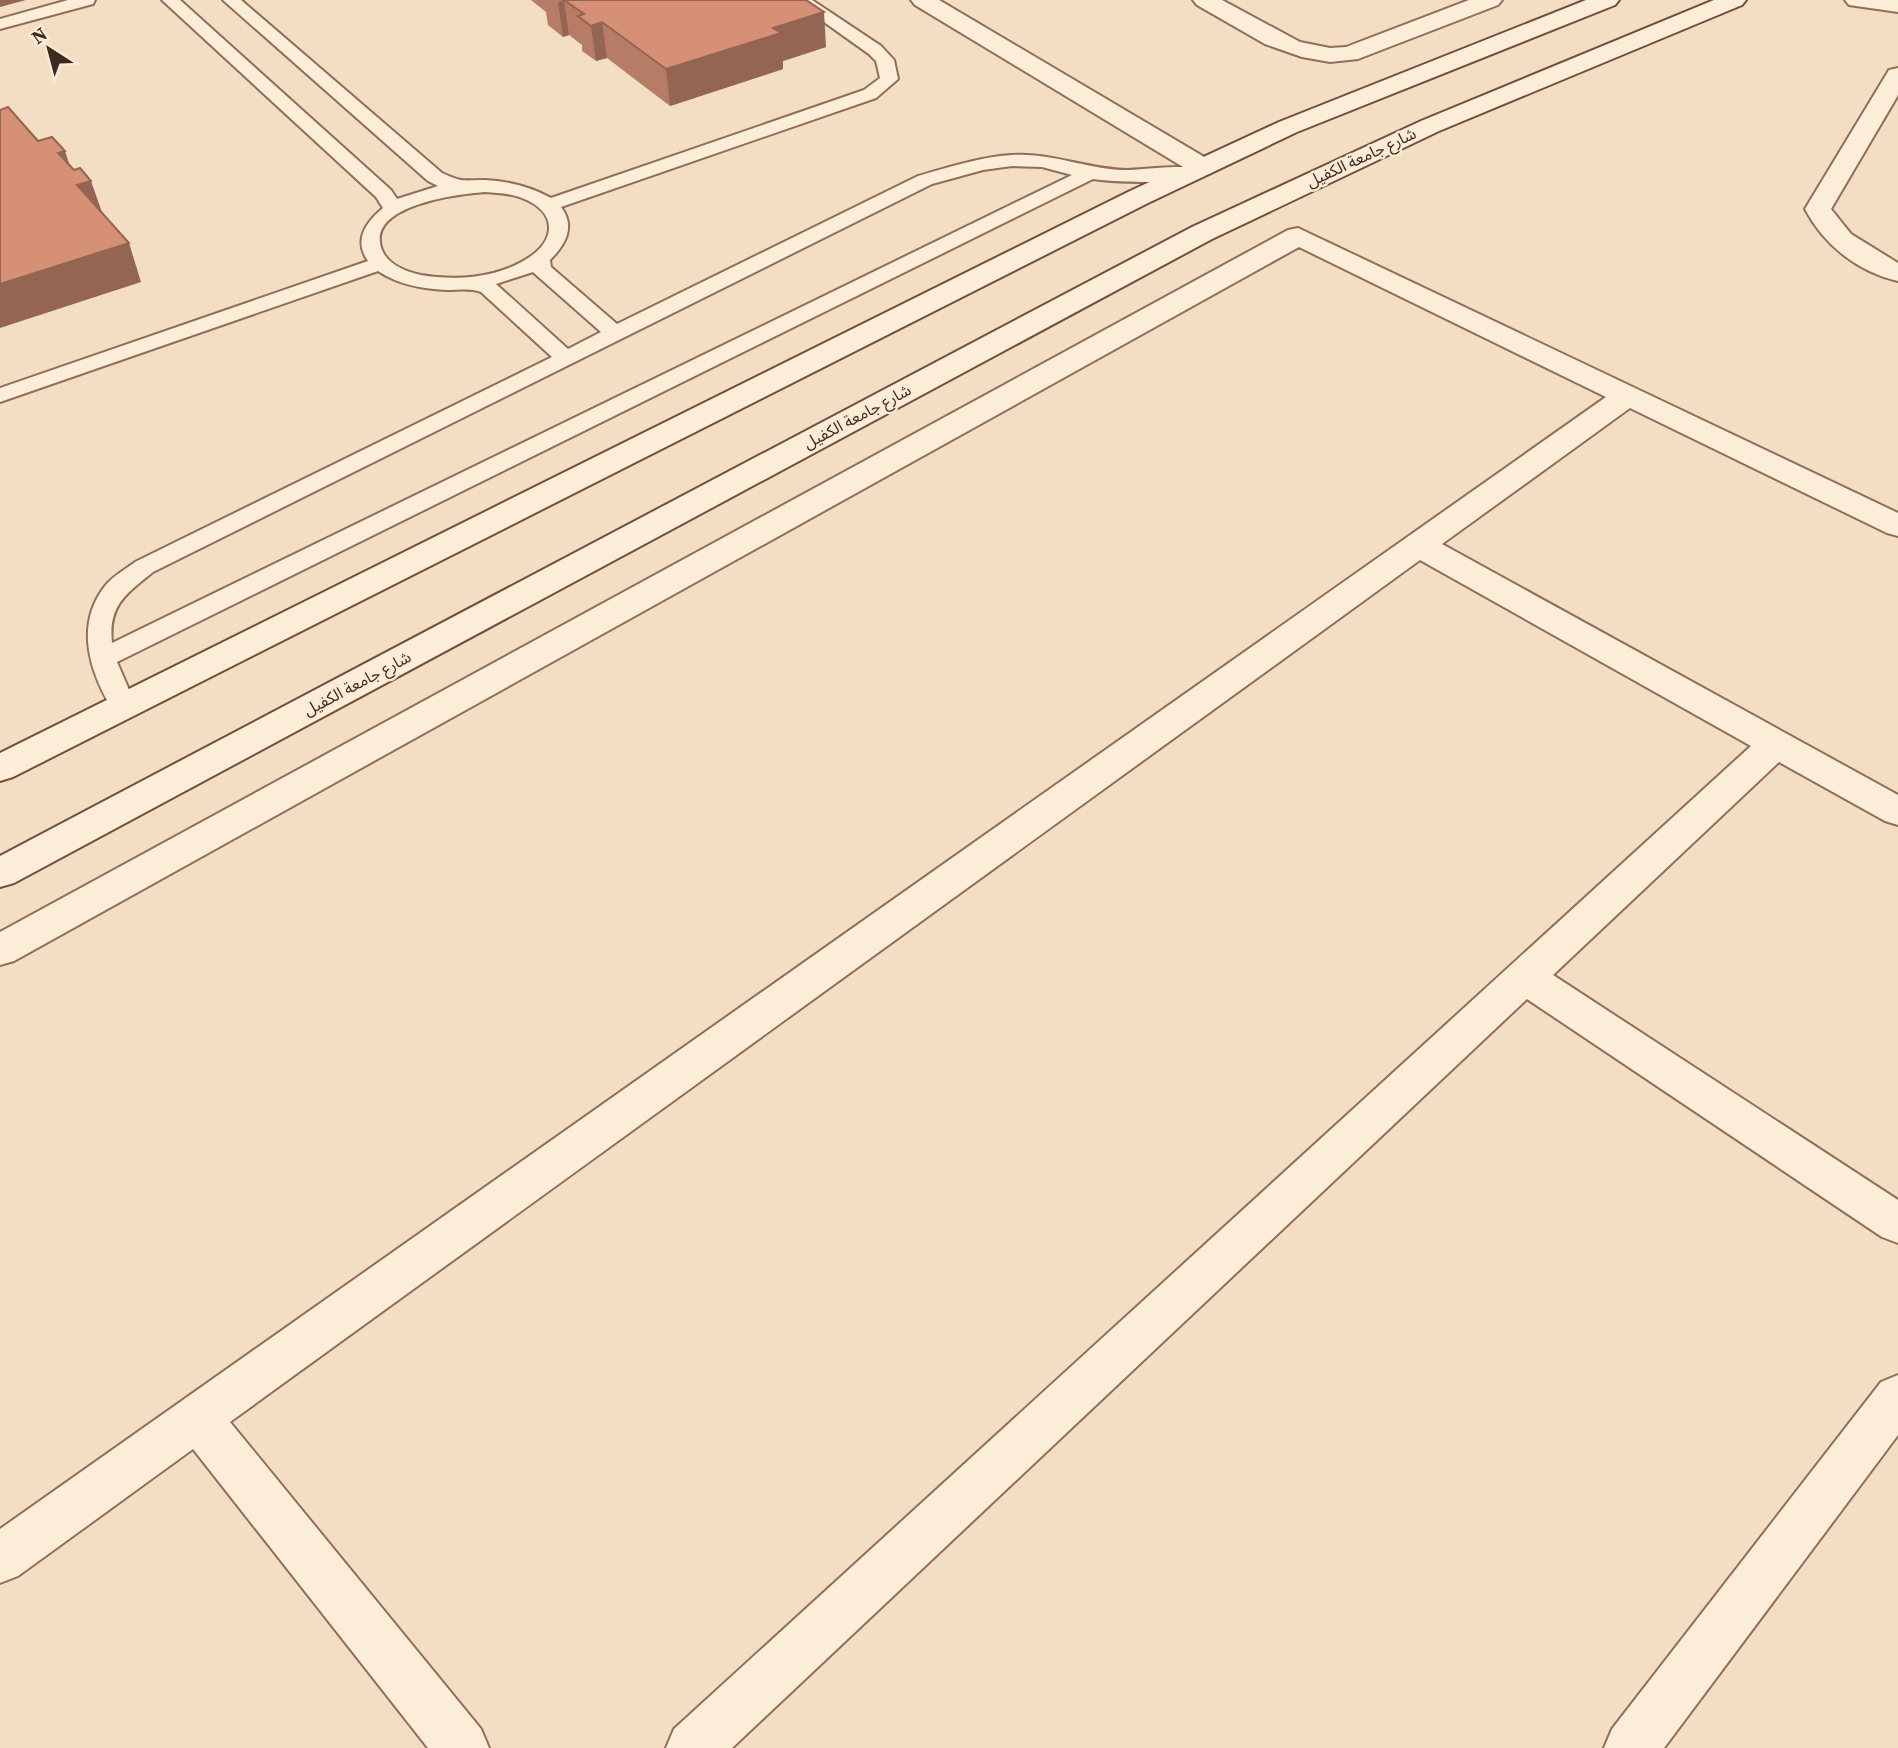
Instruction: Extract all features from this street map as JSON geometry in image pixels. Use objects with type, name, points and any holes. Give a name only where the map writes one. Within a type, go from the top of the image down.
[{"type":"street","points":[[923,0],[1196,169]]},
{"type":"street","points":[[1205,0],[1297,49],[1337,56],[1349,54],[1490,0]]},
{"type":"street","points":[[0,768],[1196,169],[1301,122],[1607,0]]},
{"type":"street","name":"شارع جامعة الكفيل","points":[[0,873],[1213,227],[1417,131],[1734,0]]},
{"type":"street","points":[[1857,0],[1898,5]]},
{"type":"street","points":[[1898,75],[1818,209],[1826,227],[1898,273]]},
{"type":"street","points":[[0,950],[1298,236],[1898,526]]},
{"type":"street","points":[[0,1559],[1628,395]]},
{"type":"street","points":[[1419,545],[1898,812]]},
{"type":"street","points":[[693,1748],[1776,744]]},
{"type":"street","points":[[1524,976],[1898,1224]]},
{"type":"street","points":[[1631,1748],[1898,1397]]},
{"type":"street","points":[[197,1418],[462,1748]]},
{"type":"lane","points":[[0,24],[87,0]]},
{"type":"lane","points":[[170,0],[384,194],[393,209]]},
{"type":"lane","points":[[231,0],[435,177],[458,188]]},
{"type":"lane","points":[[549,205],[882,87],[889,79],[885,60],[858,38],[801,0]]},
{"type":"lane","points":[[122,706],[101,659],[99,621],[114,591],[144,567],[925,180],[961,169],[1006,161],[1041,161],[1091,173],[1130,177],[1196,169]]},
{"type":"lane","points":[[101,659],[1091,173]]},
{"type":"lane","points":[[485,186],[533,195],[549,205],[559,218],[561,231],[554,246],[540,259],[510,274],[474,282],[445,284],[418,281],[396,274],[379,264],[370,251],[370,237],[378,222],[393,209],[434,192],[458,188],[485,186]]},
{"type":"lane","points":[[540,259],[541,269],[615,333]]},
{"type":"lane","points":[[0,395],[379,264]]},
{"type":"lane","points":[[474,282],[488,288],[566,358]]},
{"type":"building","points":[[564,0],[806,0],[824,12],[773,28],[781,33],[666,69],[602,22],[591,26],[578,16],[584,14]]},
{"type":"building","points":[[8,107],[38,141],[52,137],[65,151],[58,153],[74,170],[80,168],[91,181],[77,185],[129,243],[0,284],[0,110]]}]
